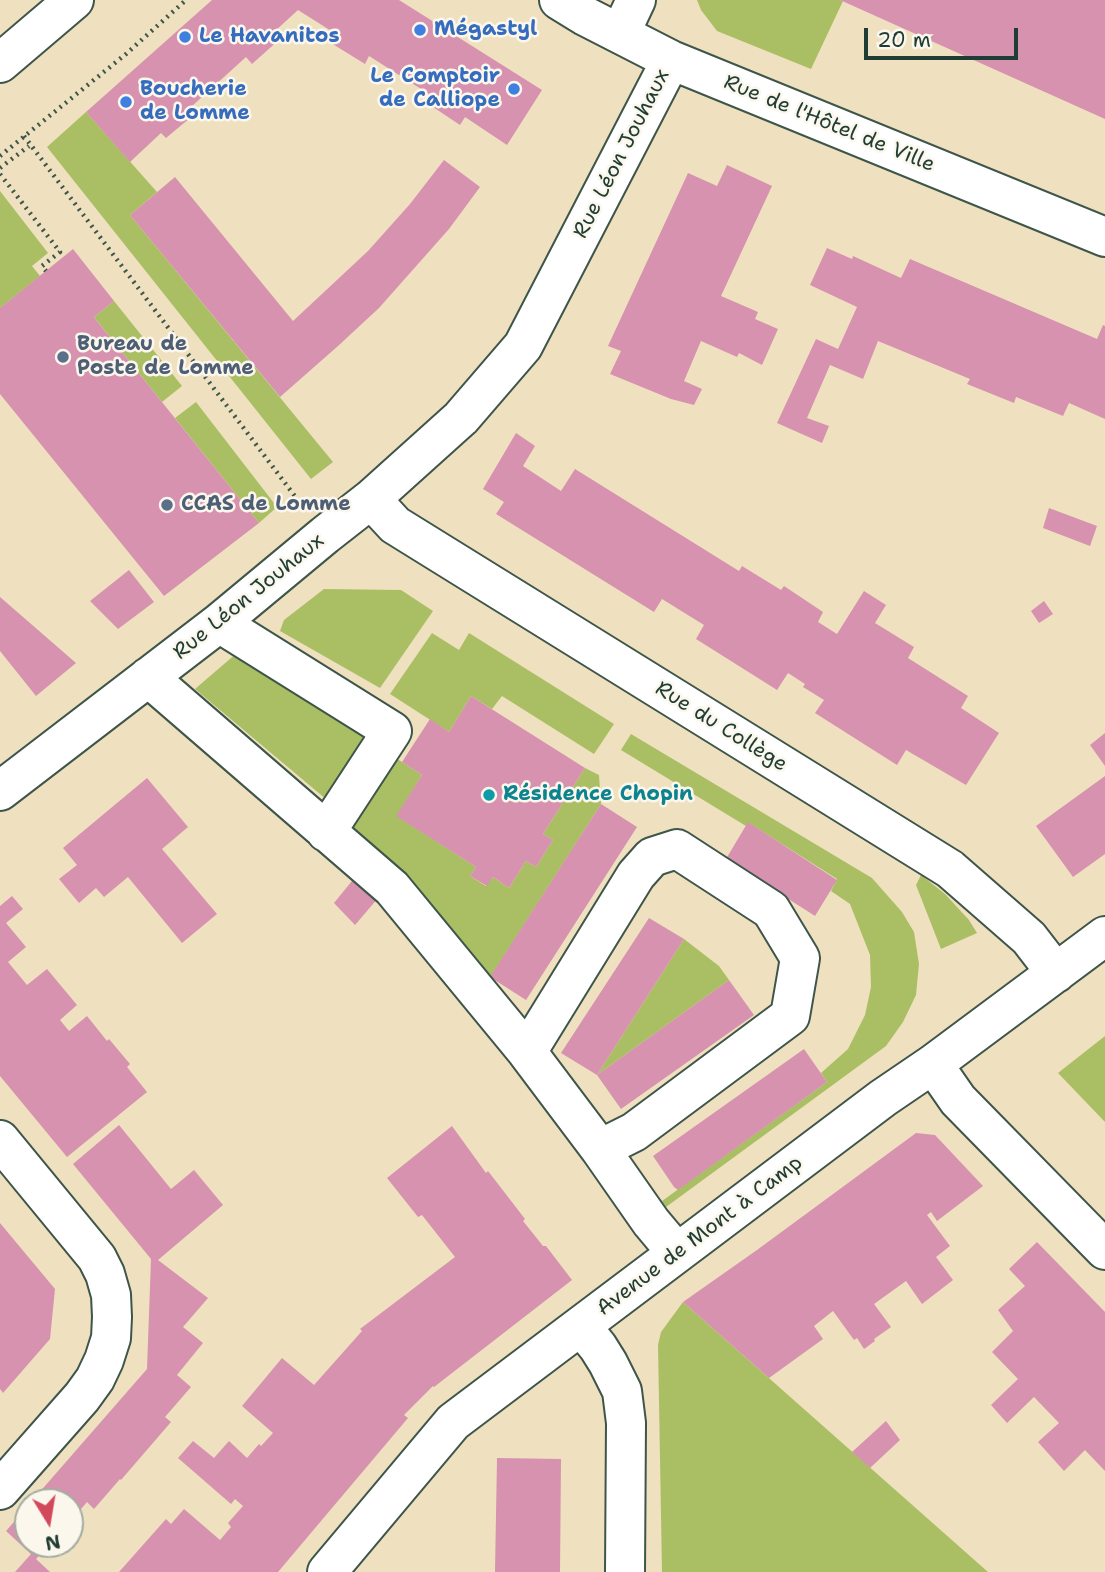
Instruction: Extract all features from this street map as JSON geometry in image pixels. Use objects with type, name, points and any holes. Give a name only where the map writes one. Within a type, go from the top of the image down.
[{"type":"street","points":[[0,63],[74,0]]},
{"type":"street","name":"Rue de l'Hôtel de Ville","points":[[559,0],[628,17],[670,60],[1105,237]]},
{"type":"street","name":"Rue Léon Jouhaux","points":[[0,791],[219,623],[372,499],[461,418],[523,346],[670,60]]},
{"type":"street","name":"Rue du Collège","points":[[372,499],[395,525],[950,869],[1029,938],[1056,973]]},
{"type":"street","points":[[219,623],[392,732],[326,832]]},
{"type":"street","points":[[148,677],[393,888],[527,1052],[600,1149],[650,1222],[677,1253]]},
{"type":"street","points":[[527,1052],[636,875],[652,857],[677,849],[771,910],[800,958],[790,1016],[634,1132],[600,1149]]},
{"type":"street","name":"Avenue de Mont à Camp","points":[[327,1572],[453,1422],[883,1098],[1105,936]]},
{"type":"street","points":[[933,1064],[958,1100],[1105,1250]]},
{"type":"street","points":[[0,1140],[97,1258],[111,1295],[113,1317],[111,1338],[95,1379],[0,1490]]},
{"type":"street","points":[[580,1326],[598,1347],[622,1391],[626,1423],[625,1572]]},
{"type":"path","points":[[0,156],[126,54],[186,0]]},
{"type":"path","points":[[24,136],[292,493]]},
{"type":"path","points":[[0,168],[29,146]]},
{"type":"path","points":[[0,174],[60,252],[42,266],[46,271]]},
{"type":"green space","points":[[697,0],[843,1],[811,69],[717,31]]},
{"type":"green space","points":[[86,112],[157,192],[130,215],[333,462],[311,479],[47,147]]},
{"type":"green space","points":[[0,191],[48,253],[32,266],[40,276],[0,308]]},
{"type":"green space","points":[[114,301],[182,386],[162,402],[94,317]]},
{"type":"green space","points":[[196,402],[277,507],[259,523],[175,418]]},
{"type":"green space","points":[[324,589],[401,590],[433,611],[380,688],[280,631],[284,620]]},
{"type":"green space","points":[[432,633],[459,650],[469,633],[614,724],[594,754],[502,696],[492,709],[471,696],[449,732],[390,694]]},
{"type":"green space","points":[[238,652],[372,735],[327,800],[195,689]]},
{"type":"green space","points":[[631,734],[872,878],[902,912],[914,932],[919,964],[916,995],[903,1022],[886,1046],[666,1207],[662,1201],[827,1082],[821,1073],[848,1049],[865,1015],[871,987],[870,955],[850,904],[831,891],[837,879],[749,823],[746,826],[621,750]]},
{"type":"green space","points":[[396,758],[422,775],[397,816],[476,867],[470,876],[486,886],[493,877],[509,888],[526,861],[536,867],[553,840],[543,834],[585,768],[599,775],[601,804],[486,984],[352,832],[356,820]]},
{"type":"green space","points":[[921,875],[945,894],[977,933],[941,949],[916,885]]},
{"type":"green space","points":[[684,939],[719,966],[729,980],[597,1075]]},
{"type":"green space","points":[[1105,1036],[1105,1122],[1058,1073]]},
{"type":"green space","points":[[683,1302],[988,1572],[662,1572],[658,1345],[661,1332]]},
{"type":"building","points":[[212,0],[399,0],[542,90],[507,145],[465,117],[460,125],[424,101],[429,94],[369,56],[365,64],[331,43],[336,34],[298,10],[274,32],[280,39],[252,64],[246,57],[191,107],[196,113],[166,138],[161,133],[130,162],[86,112]]},
{"type":"building","points":[[840,0],[1105,0],[1105,119]]},
{"type":"building","points":[[444,160],[480,187],[449,229],[379,308],[280,397],[130,215],[175,177],[293,321],[368,251],[410,204]]},
{"type":"building","points":[[727,165],[772,186],[721,296],[758,312],[755,319],[778,329],[762,365],[739,353],[737,357],[701,341],[684,381],[702,389],[694,405],[671,399],[610,374],[621,351],[608,346],[688,173],[717,186]]},
{"type":"building","points":[[827,248],[852,259],[853,256],[901,278],[910,259],[1097,339],[1103,325],[1105,326],[1105,419],[1069,403],[1063,416],[1016,397],[1014,403],[967,384],[970,379],[878,341],[863,379],[830,365],[807,418],[829,426],[822,443],[777,423],[816,339],[838,349],[857,307],[810,285]]},
{"type":"building","points":[[73,249],[114,301],[94,317],[259,523],[164,596],[0,394],[0,308]]},
{"type":"building","points":[[516,433],[535,446],[523,466],[561,491],[575,469],[739,571],[742,566],[781,590],[784,586],[823,612],[818,622],[837,634],[864,591],[886,605],[875,623],[914,647],[908,658],[968,696],[961,708],[999,733],[966,785],[906,750],[897,765],[815,713],[824,700],[803,687],[805,684],[788,673],[777,690],[696,639],[704,625],[662,599],[654,612],[496,514],[504,502],[483,489]]},
{"type":"building","points":[[1049,508],[1097,526],[1090,546],[1043,528]]},
{"type":"building","points":[[129,570],[154,602],[118,629],[90,601]]},
{"type":"building","points":[[0,597],[76,663],[36,696],[0,651]]},
{"type":"building","points":[[1044,601],[1053,614],[1039,623],[1031,611]]},
{"type":"building","name":"Résidence Chopin","points":[[471,696],[585,768],[543,834],[553,840],[536,867],[526,861],[509,888],[493,877],[487,886],[470,876],[476,867],[396,816],[422,775],[402,762],[430,719],[449,732]]},
{"type":"building","points":[[1105,733],[1105,766],[1090,745]]},
{"type":"building","points":[[1105,776],[1105,854],[1073,877],[1036,826]]},
{"type":"building","points":[[147,778],[188,827],[162,849],[217,914],[182,943],[128,877],[104,897],[96,888],[79,903],[59,879],[77,865],[63,848]]},
{"type":"building","points":[[601,804],[637,827],[526,1000],[490,977]]},
{"type":"building","points":[[748,822],[837,880],[815,916],[726,859]]},
{"type":"building","points":[[356,876],[379,897],[355,925],[334,903]]},
{"type":"building","points":[[12,896],[23,909],[6,923],[26,947],[8,962],[27,985],[47,969],[77,1005],[60,1020],[69,1031],[87,1016],[130,1064],[127,1067],[147,1092],[67,1157],[0,1076],[0,906]]},
{"type":"building","points":[[649,918],[684,939],[597,1075],[561,1053]]},
{"type":"building","points":[[729,980],[754,1015],[621,1109],[597,1075]]},
{"type":"building","points":[[804,1049],[827,1082],[678,1190],[674,1187],[653,1156]]},
{"type":"building","points":[[119,1125],[171,1189],[194,1170],[223,1205],[158,1260],[208,1298],[183,1327],[203,1343],[177,1375],[191,1387],[165,1417],[171,1422],[94,1509],[87,1502],[84,1506],[84,1488],[43,1488],[147,1369],[151,1259],[73,1164]]},
{"type":"building","points":[[452,1126],[486,1173],[488,1171],[525,1219],[523,1221],[572,1280],[433,1386],[404,1415],[408,1418],[278,1572],[119,1572],[166,1519],[171,1524],[184,1509],[220,1540],[231,1527],[228,1523],[243,1506],[235,1499],[231,1504],[178,1458],[193,1441],[214,1458],[229,1441],[247,1458],[273,1433],[242,1406],[282,1358],[314,1385],[362,1331],[360,1329],[455,1257],[422,1215],[418,1217],[387,1178]]},
{"type":"building","points":[[916,1133],[935,1135],[983,1186],[937,1221],[931,1212],[927,1215],[950,1246],[936,1257],[953,1280],[922,1304],[906,1281],[874,1304],[891,1327],[864,1349],[833,1311],[814,1326],[823,1339],[769,1378],[683,1302],[757,1250]]},
{"type":"building","points":[[0,1223],[55,1289],[50,1339],[3,1393],[0,1389]]},
{"type":"building","points":[[1037,1242],[1105,1312],[1105,1471],[1085,1450],[1064,1471],[1038,1442],[1059,1423],[1034,1397],[1007,1423],[991,1405],[1018,1379],[992,1352],[1013,1331],[998,1310],[1025,1286],[1009,1269]]},
{"type":"building","points":[[886,1421],[900,1440],[870,1468],[852,1452]]},
{"type":"building","points":[[497,1458],[561,1459],[560,1572],[495,1572]]},
{"type":"building","points":[[14,1522],[14,1538],[6,1531]]},
{"type":"building","points":[[27,1558],[37,1558],[50,1572],[15,1572]]},
{"type":"place","name":"Mégastyl","points":[[420,30]]},
{"type":"place","name":"Le Havanitos","points":[[185,37]]},
{"type":"place","name":"Le Comptoir de Calliope","points":[[514,89]]},
{"type":"place","name":"Boucherie de Lomme","points":[[126,102]]},
{"type":"place","name":"Bureau de Poste de Lomme","points":[[63,357]]},
{"type":"place","name":"CCAS de Lomme","points":[[167,505]]},
{"type":"place","name":"Résidence Chopin","points":[[489,795]]}]
